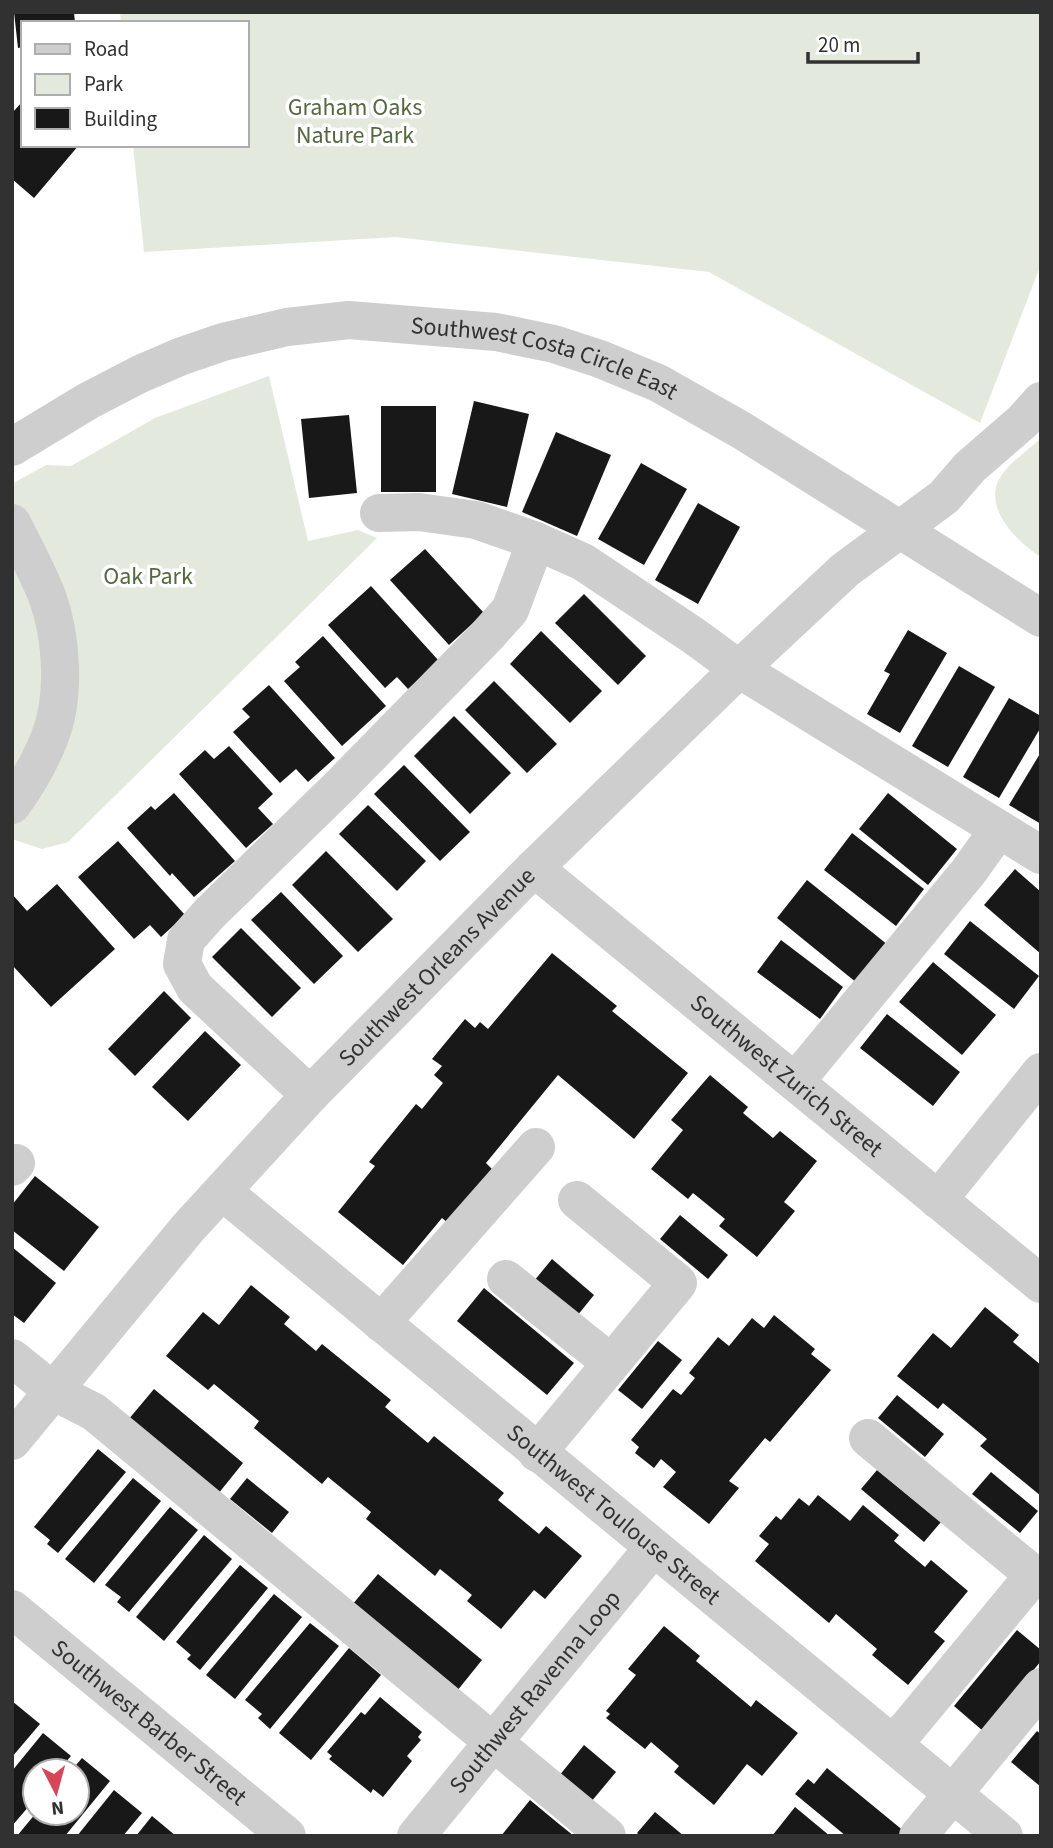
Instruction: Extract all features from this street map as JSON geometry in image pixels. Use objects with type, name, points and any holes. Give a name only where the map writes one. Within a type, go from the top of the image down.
[{"type":"street","name":"Southwest Costa Circle East","points":[[12,447],[88,401],[140,374],[223,342],[287,327],[349,320],[496,332],[554,344],[634,372],[690,400],[1041,618]]},
{"type":"street","name":"Southwest Orleans Avenue","points":[[12,1441],[188,1228],[310,1095],[534,868],[845,570],[944,497],[970,467],[1023,421],[1041,401]]},
{"type":"street","points":[[379,513],[419,512],[476,520],[536,541],[583,562],[739,669],[1041,855]]},
{"type":"street","points":[[12,523],[47,598],[55,623],[60,675],[57,708],[50,736],[37,765],[12,804]]},
{"type":"street","points":[[310,1095],[195,988],[182,964],[186,940],[510,610],[536,541]]},
{"type":"street","points":[[795,1082],[970,872],[999,829]]},
{"type":"street","name":"Southwest Zurich Street","points":[[534,868],[1041,1284]]},
{"type":"street","points":[[938,1200],[1041,1072]]},
{"type":"street","points":[[381,1323],[536,1147]]},
{"type":"street","name":"Southwest Toulouse Street","points":[[222,1191],[1004,1836]]},
{"type":"street","points":[[537,1452],[678,1283],[577,1200]]},
{"type":"street","points":[[506,1279],[611,1363]]},
{"type":"street","points":[[12,1357],[53,1391],[94,1412],[607,1836]]},
{"type":"street","points":[[868,1438],[1034,1575],[894,1744]]},
{"type":"street","name":"Southwest Ravenna Loop","points":[[416,1836],[653,1548]]},
{"type":"street","name":"Southwest Barber Street","points":[[12,1609],[287,1836]]},
{"type":"street","points":[[918,1836],[1041,1687]]},
{"type":"green space","name":"Graham Oaks Nature Park","points":[[120,12],[1041,12],[1041,264],[980,423],[709,272],[395,237],[144,252],[133,147],[248,147],[248,21],[121,21]]},
{"type":"green space","name":"Oak Park","points":[[269,376],[308,541],[358,530],[377,538],[68,842],[42,849],[12,839],[12,484],[46,465],[71,466],[155,418]]},
{"type":"green space","points":[[1041,438],[1041,557],[1011,531],[997,508],[995,496],[997,484],[1004,472]]},
{"type":"building","points":[[14,12],[74,12],[75,21],[21,21],[21,47],[18,48]]},
{"type":"building","points":[[21,103],[21,147],[77,147],[34,198],[12,179],[12,113]]},
{"type":"building","points":[[474,401],[529,414],[507,507],[452,494]]},
{"type":"building","points":[[381,406],[436,406],[436,492],[381,492]]},
{"type":"building","points":[[349,415],[357,493],[309,498],[301,419]]},
{"type":"building","points":[[556,432],[611,455],[577,536],[522,512]]},
{"type":"building","points":[[641,463],[687,489],[644,565],[598,539]]},
{"type":"building","points":[[698,503],[740,527],[698,604],[655,580]]},
{"type":"building","points":[[425,549],[484,613],[449,645],[390,580]]},
{"type":"building","points":[[371,586],[439,661],[408,689],[397,677],[385,688],[328,625]]},
{"type":"building","points":[[584,594],[646,656],[618,685],[555,623]]},
{"type":"building","points":[[908,630],[947,653],[900,733],[867,714],[890,674],[884,671]]},
{"type":"building","points":[[541,631],[602,691],[570,723],[510,664]]},
{"type":"building","points":[[323,636],[386,706],[342,746],[284,681],[300,667],[295,662]]},
{"type":"building","points":[[959,666],[995,687],[948,767],[912,746]]},
{"type":"building","points":[[494,681],[557,744],[527,773],[465,710]]},
{"type":"building","points":[[269,685],[335,758],[308,782],[296,769],[280,783],[233,732],[250,717],[242,709]]},
{"type":"building","points":[[1009,698],[1041,716],[1041,727],[999,798],[963,777]]},
{"type":"building","points":[[454,716],[511,773],[470,814],[414,756]]},
{"type":"building","points":[[229,746],[273,794],[258,808],[273,824],[246,848],[179,774],[205,750],[214,759]]},
{"type":"building","points":[[1041,752],[1041,824],[1009,805]]},
{"type":"building","points":[[404,765],[470,832],[440,861],[374,794]]},
{"type":"building","points":[[174,793],[235,861],[194,897],[172,873],[170,876],[127,828],[151,806],[155,810]]},
{"type":"building","points":[[888,793],[957,849],[928,885],[859,829]]},
{"type":"building","points":[[368,805],[426,861],[397,891],[339,834]]},
{"type":"building","points":[[852,833],[924,889],[896,926],[824,870]]},
{"type":"building","points":[[118,841],[185,915],[161,937],[150,925],[134,939],[78,877]]},
{"type":"building","points":[[326,851],[393,919],[358,952],[292,885]]},
{"type":"building","points":[[1015,869],[1041,892],[1041,954],[984,905]]},
{"type":"building","points":[[807,880],[888,945],[857,983],[777,918]]},
{"type":"building","points":[[57,884],[115,949],[51,1007],[12,965],[12,894],[27,911]]},
{"type":"building","points":[[281,892],[343,956],[314,984],[251,920]]},
{"type":"building","points":[[970,921],[1039,976],[1014,1009],[944,954]]},
{"type":"building","points":[[241,928],[301,988],[272,1017],[212,957]]},
{"type":"building","points":[[781,940],[843,987],[820,1019],[757,972]]},
{"type":"building","points":[[552,953],[617,1006],[612,1011],[688,1073],[634,1139],[558,1075],[486,1163],[493,1170],[448,1223],[442,1218],[403,1265],[338,1212],[375,1166],[369,1162],[416,1104],[422,1109],[443,1083],[434,1075],[442,1066],[432,1059],[465,1019],[475,1028],[480,1022],[488,1029]]},
{"type":"building","points":[[933,962],[996,1015],[962,1055],[899,1002]]},
{"type":"building","points":[[164,991],[191,1018],[135,1076],[108,1049]]},
{"type":"building","points":[[887,1014],[960,1072],[933,1106],[860,1048]]},
{"type":"building","points":[[205,1031],[241,1065],[188,1121],[152,1087]]},
{"type":"building","points":[[710,1075],[748,1107],[743,1113],[773,1138],[780,1131],[817,1161],[784,1202],[795,1211],[757,1257],[719,1226],[725,1219],[693,1193],[688,1199],[651,1169],[683,1130],[671,1120]]},
{"type":"building","points":[[35,1176],[99,1227],[64,1271],[12,1230],[12,1205]]},
{"type":"building","points":[[680,1215],[728,1255],[708,1279],[660,1239]]},
{"type":"building","points":[[12,1247],[56,1283],[24,1323],[12,1314]]},
{"type":"building","points":[[552,1259],[594,1295],[577,1316],[534,1281]]},
{"type":"building","points":[[251,1285],[290,1317],[284,1324],[316,1351],[322,1344],[391,1400],[385,1407],[428,1443],[434,1436],[504,1493],[498,1500],[539,1534],[546,1526],[582,1556],[545,1599],[534,1590],[501,1629],[467,1601],[472,1595],[440,1569],[435,1576],[366,1519],[371,1512],[328,1477],[322,1484],[254,1428],[259,1421],[214,1384],[208,1390],[166,1356],[203,1312],[219,1325]]},
{"type":"building","points":[[484,1288],[574,1363],[547,1395],[457,1321]]},
{"type":"building","points":[[985,1307],[1019,1335],[1013,1342],[1041,1365],[1041,1496],[980,1446],[987,1439],[943,1403],[938,1409],[897,1376],[933,1333],[951,1348]]},
{"type":"building","points":[[774,1315],[815,1349],[811,1354],[831,1370],[770,1442],[765,1438],[729,1481],[739,1488],[709,1524],[663,1487],[676,1472],[661,1459],[654,1468],[635,1453],[639,1447],[631,1440],[673,1389],[681,1395],[695,1378],[689,1373],[718,1337],[729,1346],[752,1318],[764,1328]]},
{"type":"building","points":[[658,1341],[682,1360],[642,1409],[618,1390]]},
{"type":"building","points":[[154,1389],[243,1463],[218,1494],[128,1420]]},
{"type":"building","points":[[897,1395],[944,1434],[925,1457],[878,1418]]},
{"type":"building","points":[[98,1449],[126,1472],[58,1553],[47,1544],[50,1540],[34,1527]]},
{"type":"building","points":[[877,1470],[941,1522],[924,1542],[861,1489]]},
{"type":"building","points":[[991,1472],[1038,1511],[1020,1533],[972,1494]]},
{"type":"building","points":[[133,1478],[161,1501],[94,1583],[65,1559]]},
{"type":"building","points":[[247,1478],[289,1512],[272,1533],[230,1499]]},
{"type":"building","points":[[818,1495],[850,1521],[863,1505],[899,1535],[894,1541],[925,1567],[931,1560],[968,1591],[934,1632],[945,1641],[908,1685],[872,1655],[877,1649],[836,1614],[829,1623],[755,1561],[769,1544],[759,1536],[776,1516],[781,1520],[799,1498],[809,1506]]},
{"type":"building","points":[[170,1507],[198,1530],[129,1612],[117,1602],[121,1597],[105,1585]]},
{"type":"building","points":[[204,1535],[232,1559],[164,1641],[136,1617]]},
{"type":"building","points":[[240,1565],[268,1588],[200,1670],[187,1659],[191,1655],[176,1642]]},
{"type":"building","points":[[378,1574],[482,1660],[457,1691],[352,1605]]},
{"type":"building","points":[[274,1594],[302,1617],[235,1699],[206,1675]]},
{"type":"building","points":[[310,1623],[339,1646],[270,1729],[258,1718],[262,1714],[245,1700]]},
{"type":"building","points":[[664,1626],[700,1656],[696,1661],[751,1707],[756,1700],[798,1733],[762,1776],[747,1764],[714,1805],[674,1772],[679,1766],[651,1742],[645,1749],[606,1718],[610,1714],[606,1711],[636,1675],[628,1669]]},
{"type":"building","points":[[1017,1630],[1041,1650],[1041,1661],[983,1731],[954,1706]]},
{"type":"building","points":[[349,1648],[381,1675],[311,1760],[279,1733]]},
{"type":"building","points":[[380,1697],[422,1732],[418,1737],[421,1740],[407,1756],[412,1761],[383,1797],[373,1789],[371,1793],[329,1759],[332,1756],[327,1752],[361,1712],[365,1715]]},
{"type":"building","points":[[12,1701],[40,1724],[12,1757]]},
{"type":"building","points":[[1037,1731],[1041,1734],[1041,1787],[1011,1762]]},
{"type":"building","points":[[43,1733],[71,1756],[70,1757],[23,1757]]},
{"type":"building","points":[[584,1745],[616,1772],[591,1802],[559,1776]]},
{"type":"building","points":[[21,1760],[21,1815],[12,1826],[12,1771]]},
{"type":"building","points":[[91,1765],[110,1781],[91,1804]]},
{"type":"building","points":[[827,1768],[905,1832],[902,1836],[846,1836],[795,1794],[808,1779],[814,1784]]},
{"type":"building","points":[[114,1790],[142,1813],[123,1836],[77,1836],[84,1827],[91,1827],[91,1819]]},
{"type":"building","points":[[530,1800],[559,1824],[574,1836],[501,1836]]},
{"type":"building","points":[[795,1807],[830,1836],[772,1836]]},
{"type":"building","points":[[655,1812],[684,1836],[640,1836],[637,1833]]},
{"type":"building","points":[[152,1816],[176,1836],[136,1836]]},
{"type":"building","points":[[24,1827],[72,1827],[65,1836],[17,1836]]}]
